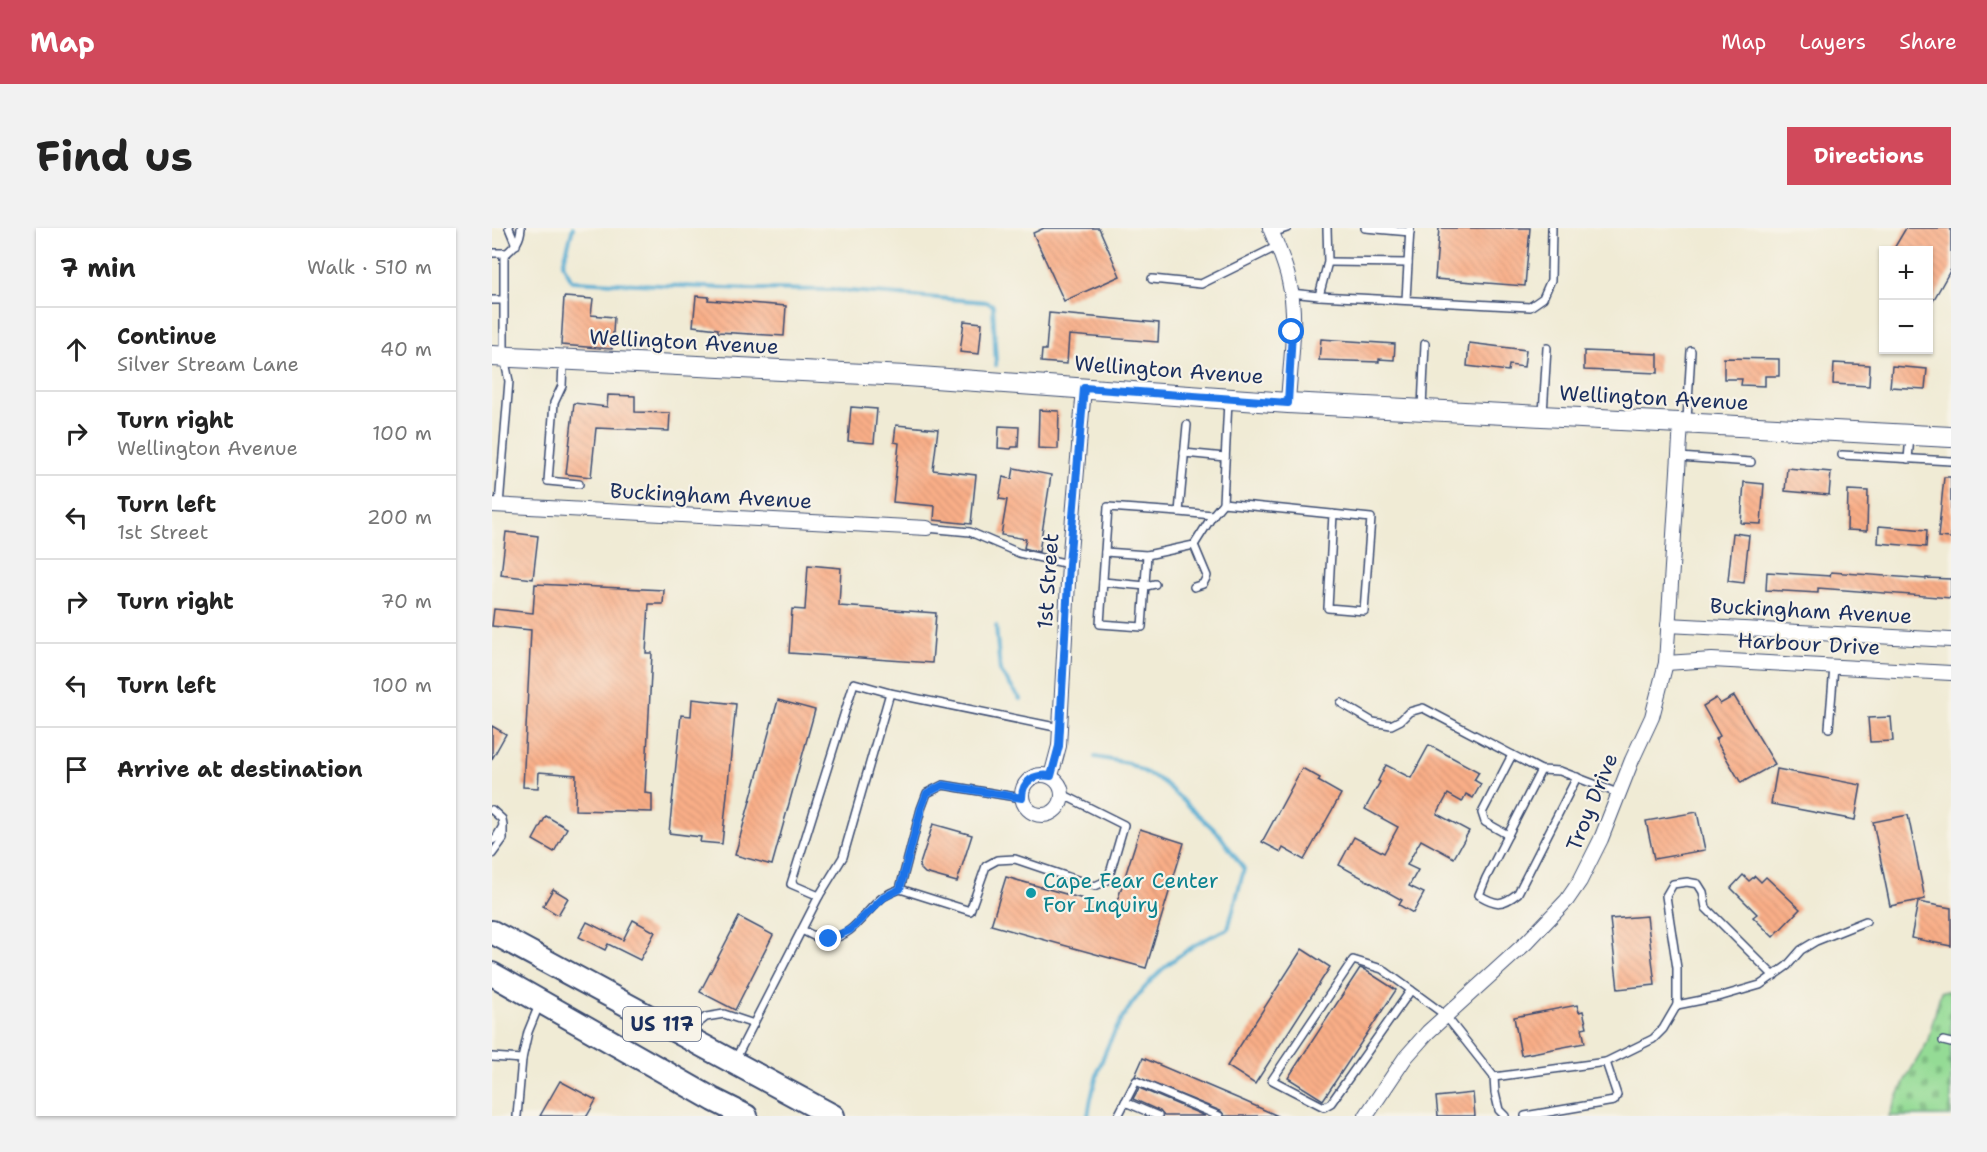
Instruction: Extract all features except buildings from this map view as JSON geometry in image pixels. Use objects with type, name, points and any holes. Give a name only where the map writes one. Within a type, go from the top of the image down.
[{"type":"main road","name":"US 117","points":[[492,932],[833,1116]]},
{"type":"main road","name":"US 117","points":[[492,974],[741,1115]]},
{"type":"street","points":[[1273,236],[1283,259],[1291,293],[1293,315],[1288,403]]},
{"type":"street","name":"Wellington Avenue","points":[[498,357],[906,376],[1288,403],[1951,437]]},
{"type":"street","name":"1st Street","points":[[1051,776],[1059,746],[1069,564],[1084,388]]},
{"type":"street","name":"Troy Drive","points":[[1366,1116],[1404,1058],[1445,1015],[1527,942],[1567,900],[1592,859],[1652,717],[1666,663],[1679,458],[1684,424]]},
{"type":"street","name":"Buckingham Avenue","points":[[495,505],[927,528]]},
{"type":"street","name":"Buckingham Avenue","points":[[1668,625],[1951,640]]},
{"type":"street","name":"Harbour Drive","points":[[1666,663],[1712,660],[1951,673]]},
{"type":"street","points":[[1038,775],[1051,776],[1061,788],[1062,794],[1058,808],[1047,815],[1033,813],[1027,809],[1022,798],[1024,786],[1032,777],[1038,775]]},
{"type":"lane","points":[[509,228],[516,245]]},
{"type":"lane","points":[[492,253],[507,253],[516,245],[521,228]]},
{"type":"lane","points":[[1152,279],[1201,284],[1287,228]]},
{"type":"lane","points":[[1319,296],[1328,262],[1327,228]]},
{"type":"lane","points":[[1365,228],[1410,230],[1406,300]]},
{"type":"lane","points":[[1291,293],[1530,307],[1543,298],[1551,280],[1552,228]]},
{"type":"lane","points":[[495,505],[508,381],[498,357],[504,300],[504,253]]},
{"type":"lane","points":[[1328,262],[1408,263]]},
{"type":"lane","points":[[492,300],[504,300]]},
{"type":"lane","points":[[1422,410],[1425,344]]},
{"type":"lane","points":[[1543,416],[1547,348]]},
{"type":"lane","points":[[1684,424],[1691,351]]},
{"type":"lane","points":[[563,360],[561,386],[554,403],[548,481],[579,484]]},
{"type":"lane","points":[[1105,552],[1147,555],[1194,545],[1223,503],[1228,399]]},
{"type":"lane","points":[[1179,512],[1186,425]]},
{"type":"lane","points":[[1908,459],[1910,435]]},
{"type":"lane","points":[[1184,453],[1225,457]]},
{"type":"lane","points":[[1842,455],[1951,461]]},
{"type":"lane","points":[[1679,458],[1751,462]]},
{"type":"lane","points":[[1223,503],[1333,514],[1371,518],[1364,611],[1328,608],[1333,514]]},
{"type":"lane","points":[[1147,555],[1142,627],[1100,624],[1108,507],[1213,515]]},
{"type":"lane","points":[[927,528],[970,532],[991,539],[1019,553],[1069,564]]},
{"type":"lane","points":[[1194,545],[1207,576],[1203,584],[1194,586]]},
{"type":"lane","points":[[1103,582],[1146,586],[1155,584]]},
{"type":"lane","points":[[1829,728],[1834,667]]},
{"type":"lane","points":[[819,896],[791,884],[854,683],[890,693],[1060,728]]},
{"type":"lane","points":[[734,1062],[819,896],[843,857],[890,693]]},
{"type":"lane","points":[[1341,704],[1373,722],[1390,725],[1401,720],[1409,712],[1422,708],[1541,770],[1560,771],[1620,794]]},
{"type":"lane","points":[[1508,835],[1485,822],[1482,813],[1512,755]]},
{"type":"lane","points":[[1541,770],[1479,895],[1493,903],[1507,902],[1518,893],[1577,777]]},
{"type":"lane","points":[[900,889],[927,793],[943,785],[1022,798]]},
{"type":"lane","points":[[802,930],[818,938],[829,939],[840,936],[850,930],[884,897],[900,889],[970,911],[986,866],[997,860],[1015,859],[1095,886],[1108,880],[1124,825],[1062,794]]},
{"type":"lane","points":[[492,810],[502,819],[503,826],[503,839],[492,854]]},
{"type":"lane","points":[[492,840],[496,838],[503,826]]},
{"type":"lane","points":[[1494,1077],[1606,1062],[1653,1039],[1663,1029],[1677,1005],[1677,968],[1666,896],[1673,884],[1688,882],[1698,884],[1703,892],[1706,908],[1774,975]]},
{"type":"lane","points":[[1677,1005],[1760,985],[1787,966],[1801,950],[1816,941],[1866,921]]},
{"type":"lane","points":[[1412,990],[1331,1103],[1324,1107],[1272,1080],[1353,960],[1382,969],[1412,990],[1445,1015],[1494,1077],[1499,1110],[1505,1116]]},
{"type":"lane","points":[[518,1116],[522,1059],[528,1032],[540,1002]]},
{"type":"lane","points":[[683,1035],[706,1017],[724,1014],[754,1024]]},
{"type":"lane","points":[[1943,1041],[1951,1043]]},
{"type":"lane","points":[[492,1057],[522,1059]]},
{"type":"lane","points":[[1525,1116],[1614,1101],[1617,1095],[1606,1062]]},
{"type":"lane","points":[[1118,1116],[1136,1081],[1220,1116]]},
{"type":"lane","points":[[1125,1102],[1158,1116]]},
{"type":"green space","points":[[1941,991],[1951,991],[1951,1116],[1889,1116],[1905,1080],[1927,1043]]},
{"type":"waterway","points":[[573,228],[563,264],[572,281],[748,289],[837,290],[986,302],[993,305],[996,365]]},
{"type":"waterway","points":[[996,626],[1000,671],[1020,699]]},
{"type":"waterway","points":[[1088,1116],[1094,1085],[1104,1056],[1116,1029],[1132,1003],[1174,960],[1228,929],[1244,869],[1219,834],[1163,782],[1128,763],[1095,757]]},
{"type":"place","name":"Cape Fear Center For Inquiry","points":[[1031,893]]},
{"type":"route","points":[[829,939],[850,930],[884,897],[900,889],[927,793],[943,785],[1022,798],[1024,786],[1032,777],[1051,776],[1059,746],[1069,564],[1084,388],[1288,403],[1292,332]]}]
